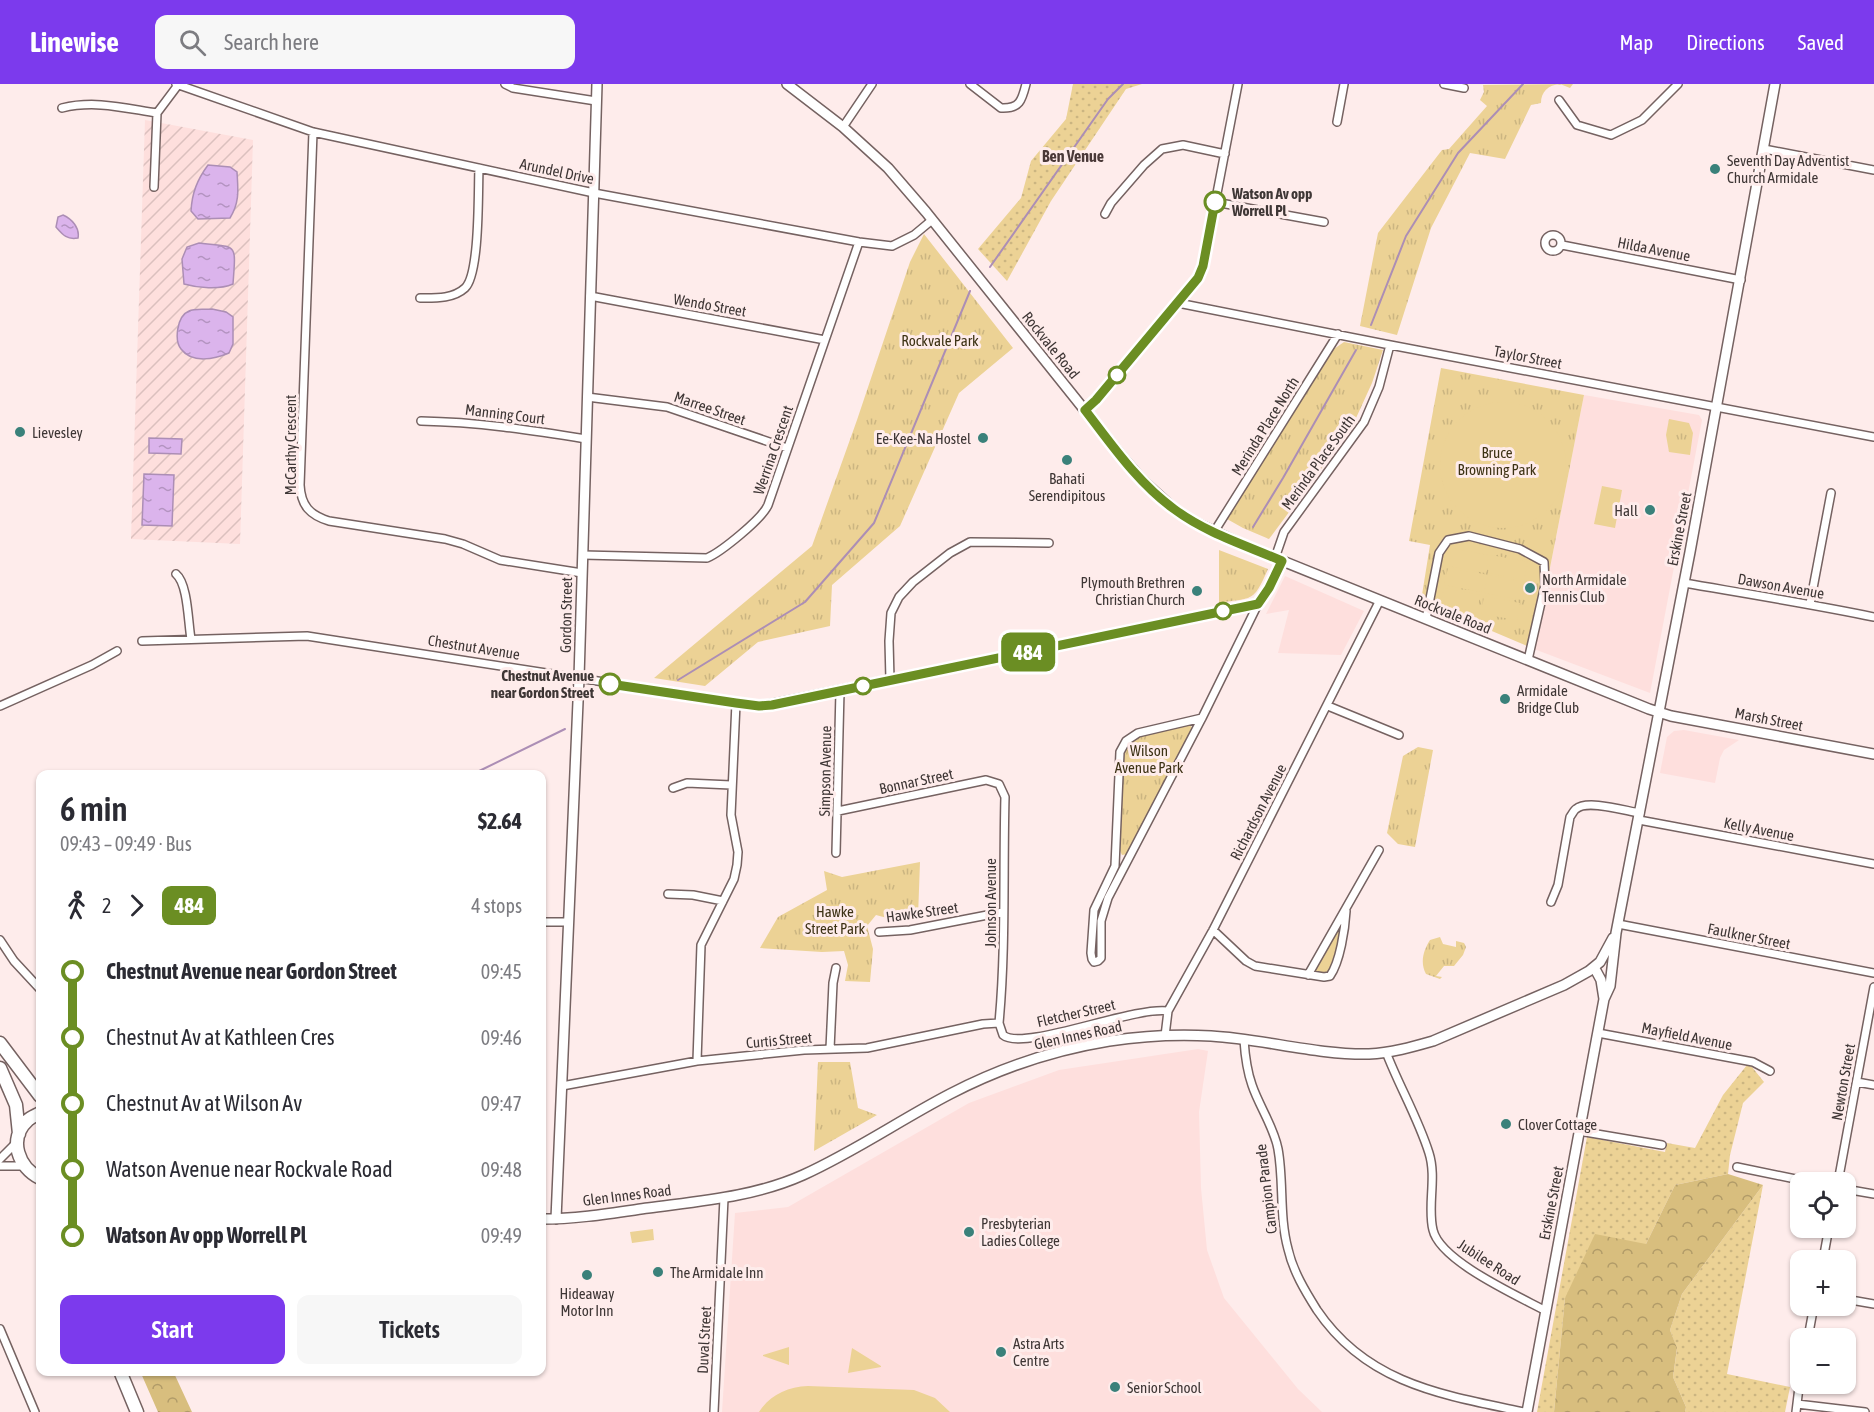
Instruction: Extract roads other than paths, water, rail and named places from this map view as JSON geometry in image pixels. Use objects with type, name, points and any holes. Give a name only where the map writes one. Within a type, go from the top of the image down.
[{"type":"highway","points":[[0,1043],[36,1091]]},
{"type":"highway","points":[[0,1068],[16,1105],[18,1155],[24,1167],[36,1176]]},
{"type":"highway","points":[[18,1138],[28,1120],[36,1115]]},
{"type":"highway","points":[[122,1376],[137,1412]]},
{"type":"street","points":[[154,187],[157,112],[177,84]]},
{"type":"street","name":"Arundel Drive","points":[[177,84],[313,132],[594,192],[859,242],[892,246],[914,235],[932,220]]},
{"type":"street","points":[[505,84],[513,88],[596,101]]},
{"type":"street","name":"Gordon Street","points":[[556,1219],[579,678],[597,84]]},
{"type":"street","name":"Rockvale Road","points":[[787,84],[843,127],[888,168],[1142,480],[1174,509],[1214,532],[1278,560],[1660,712]]},
{"type":"street","points":[[843,127],[872,84]]},
{"type":"street","points":[[970,84],[1001,108],[1014,108],[1021,102],[1026,84]]},
{"type":"street","points":[[1085,410],[1096,400],[1198,278],[1203,266],[1238,84]]},
{"type":"street","points":[[1337,122],[1344,84]]},
{"type":"street","points":[[1444,84],[1464,88]]},
{"type":"street","points":[[1560,100],[1577,125],[1611,135],[1642,120],[1678,84]]},
{"type":"street","name":"Erskine Street","points":[[1604,999],[1609,990],[1617,929],[1741,280],[1764,149],[1772,84]]},
{"type":"street","points":[[62,108],[81,103],[157,112]]},
{"type":"street","name":"McCarthy Crescent","points":[[313,132],[300,485],[303,503],[316,517],[329,521],[445,539],[500,560],[582,573]]},
{"type":"street","points":[[1105,214],[1131,180],[1162,149],[1183,145],[1225,154]]},
{"type":"street","points":[[1764,149],[1874,170]]},
{"type":"street","points":[[420,298],[454,295],[466,287],[475,261],[479,168]]},
{"type":"street","points":[[1215,202],[1324,222]]},
{"type":"street","name":"Werrina Crescent","points":[[583,555],[696,559],[712,556],[765,512],[859,242]]},
{"type":"street","name":"Hilda Avenue","points":[[1562,245],[1741,280]]},
{"type":"street","name":"Wendo Street","points":[[590,296],[825,340]]},
{"type":"street","name":"Taylor Street","points":[[1178,303],[1874,437]]},
{"type":"street","name":"Merinda Place North","points":[[1214,532],[1338,334]]},
{"type":"street","name":"Merinda Place South","points":[[1104,897],[1123,870],[1258,604],[1269,588],[1284,532],[1365,422],[1379,387],[1390,345]]},
{"type":"street","name":"Marree Street","points":[[587,397],[668,407],[787,448]]},
{"type":"street","name":"Manning Court","points":[[421,421],[507,426],[586,439]]},
{"type":"street","points":[[1810,604],[1832,493]]},
{"type":"street","points":[[1426,619],[1439,553],[1448,540],[1469,536],[1520,549],[1544,562],[1545,585],[1528,660]]},
{"type":"street","points":[[890,680],[891,614],[899,597],[913,582],[950,553],[970,542],[1048,543]]},
{"type":"street","points":[[176,574],[183,585],[191,639]]},
{"type":"street","name":"Dawson Avenue","points":[[1684,583],[1874,616]]},
{"type":"street","name":"Richardson Avenue","points":[[1166,1036],[1168,1011],[1213,930],[1380,600]]},
{"type":"street","name":"Chestnut Avenue","points":[[142,641],[307,636],[759,706],[1258,604]]},
{"type":"street","points":[[0,706],[92,665],[117,651]]},
{"type":"street","name":"Simpson Avenue","points":[[836,853],[840,691]]},
{"type":"street","points":[[697,1061],[701,945],[734,879],[737,865],[738,852],[731,815],[736,703]]},
{"type":"street","points":[[1328,706],[1399,735]]},
{"type":"street","name":"Marsh Street","points":[[1660,712],[1874,754]]},
{"type":"street","points":[[1104,897],[1094,910],[1092,959],[1094,962],[1098,962],[1101,958],[1104,897],[1115,866],[1118,768],[1123,745],[1131,736],[1138,733],[1202,718]]},
{"type":"street","name":"Bonnar Street","points":[[838,811],[986,780],[999,784]]},
{"type":"street","points":[[673,788],[687,783],[731,785]]},
{"type":"street","name":"Johnson Avenue","points":[[999,784],[1005,797],[1002,994],[999,1023]]},
{"type":"street","name":"Kelly Avenue","points":[[1551,902],[1558,885],[1570,818],[1575,809],[1590,804],[1639,817],[1874,864]]},
{"type":"street","points":[[1308,975],[1379,850]]},
{"type":"street","points":[[1115,866],[1123,870]]},
{"type":"street","points":[[668,894],[693,895],[723,901]]},
{"type":"street","points":[[1213,930],[1246,961],[1255,966],[1324,977],[1330,976],[1334,971],[1346,911]]},
{"type":"street","name":"Hawke Street","points":[[879,932],[910,930],[1003,912]]},
{"type":"street","points":[[546,922],[568,922]]},
{"type":"street","points":[[1611,978],[1597,964],[1617,929]]},
{"type":"street","name":"Faulkner Street","points":[[1617,929],[1874,974]]},
{"type":"street","points":[[1092,930],[1101,930]]},
{"type":"street","points":[[0,940],[14,961],[36,985]]},
{"type":"street","name":"Erskine Street","points":[[1525,1412],[1604,999],[1597,964]]},
{"type":"street","name":"Glen Innes Road","points":[[546,1219],[724,1198],[777,1185],[834,1160],[948,1095],[1003,1070],[1036,1058],[1085,1046],[1134,1038],[1213,1036],[1336,1052],[1386,1052],[1433,1041],[1564,985],[1597,964]]},
{"type":"street","points":[[830,1049],[833,983],[836,968]]},
{"type":"street","name":"Newton Street","points":[[1840,1172],[1874,987]]},
{"type":"street","name":"Fletcher Street","points":[[999,1023],[1005,1037],[1019,1039],[1054,1034],[1130,1015],[1168,1011]]},
{"type":"street","name":"Curtis Street","points":[[561,1086],[697,1061],[830,1049],[867,1048],[983,1024],[999,1023]]},
{"type":"street","name":"Mayfield Avenue","points":[[1598,1033],[1753,1062],[1770,1071]]},
{"type":"street","name":"Campion Parade","points":[[1244,1040],[1252,1086],[1277,1143],[1282,1217],[1292,1264],[1306,1293],[1323,1319],[1356,1353],[1374,1367],[1397,1379],[1443,1396],[1525,1412]]},
{"type":"street","name":"Jubilee Road","points":[[1386,1052],[1430,1154],[1433,1176],[1432,1229],[1438,1243],[1455,1258],[1498,1286],[1546,1311]]},
{"type":"street","points":[[1857,1082],[1874,1085]]},
{"type":"street","points":[[1580,1131],[1662,1145]]},
{"type":"street","points":[[0,1159],[18,1138]]},
{"type":"street","points":[[0,1166],[24,1167]]},
{"type":"street","points":[[1737,1167],[1790,1178]]},
{"type":"street","points":[[1856,1191],[1874,1194]]},
{"type":"street","name":"Duval Street","points":[[714,1412],[724,1198]]},
{"type":"street","points":[[1856,1301],[1874,1304]]},
{"type":"street","points":[[0,1329],[35,1412]]},
{"type":"street","points":[[1797,1408],[1865,1412]]},
{"type":"water","points":[[208,165],[230,167],[237,172],[237,201],[230,218],[198,219],[191,211],[196,187]]},
{"type":"water","points":[[63,215],[75,224],[78,238],[66,236],[56,227],[58,217]]},
{"type":"water","points":[[199,243],[221,245],[232,249],[234,253],[233,284],[208,288],[184,284],[182,259],[187,247]]},
{"type":"water","points":[[212,309],[226,312],[233,317],[233,344],[229,353],[223,355],[204,359],[191,357],[179,345],[177,334],[179,323],[189,311]]},
{"type":"water","points":[[149,438],[182,439],[181,454],[149,453]]},
{"type":"water","points":[[144,474],[174,475],[172,526],[142,525]]},
{"type":"waterway","points":[[990,267],[1108,99],[1123,84]]},
{"type":"waterway","points":[[1371,325],[1406,236],[1458,153],[1523,84]]},
{"type":"waterway","points":[[678,680],[805,602],[874,523],[970,291]]},
{"type":"waterway","points":[[1253,527],[1356,350]]},
{"type":"waterway","points":[[481,770],[565,729]]},
{"type":"place","name":"Seventh Day Adventist Church Armidale","points":[[1715,169]]},
{"type":"place","name":"Watson Av opp Worrell Pl","points":[[1215,202]]},
{"type":"place","name":"Lievesley","points":[[20,432]]},
{"type":"place","name":"Ee-Kee-Na Hostel","points":[[983,438]]},
{"type":"place","name":"Bahati Serendipitous","points":[[1067,460]]},
{"type":"place","name":"Hall","points":[[1650,510]]},
{"type":"place","name":"North Armidale Tennis Club","points":[[1530,588]]},
{"type":"place","name":"Plymouth Brethren Christian Church","points":[[1197,591]]},
{"type":"place","name":"Chestnut Avenue near Gordon Street","points":[[610,684]]},
{"type":"place","name":"Armidale Bridge Club","points":[[1505,699]]},
{"type":"place","name":"Clover Cottage","points":[[1506,1124]]},
{"type":"place","name":"Presbyterian Ladies College","points":[[969,1232]]},
{"type":"place","name":"The Armidale Inn","points":[[658,1272]]},
{"type":"place","name":"Hideaway Motor Inn","points":[[587,1275]]},
{"type":"place","name":"Astra Arts Centre","points":[[1001,1352]]},
{"type":"place","name":"Senior School","points":[[1115,1387]]},
{"type":"district","name":"Ben Venue","points":[[1073,156]]},
{"type":"park label","name":"Rockvale Park","points":[[940,340]]},
{"type":"park label","name":"Bruce Browning Park","points":[[1497,460]]},
{"type":"park label","name":"Wilson Avenue Park","points":[[1149,758]]},
{"type":"park label","name":"Hawke Street Park","points":[[835,920]]}]
